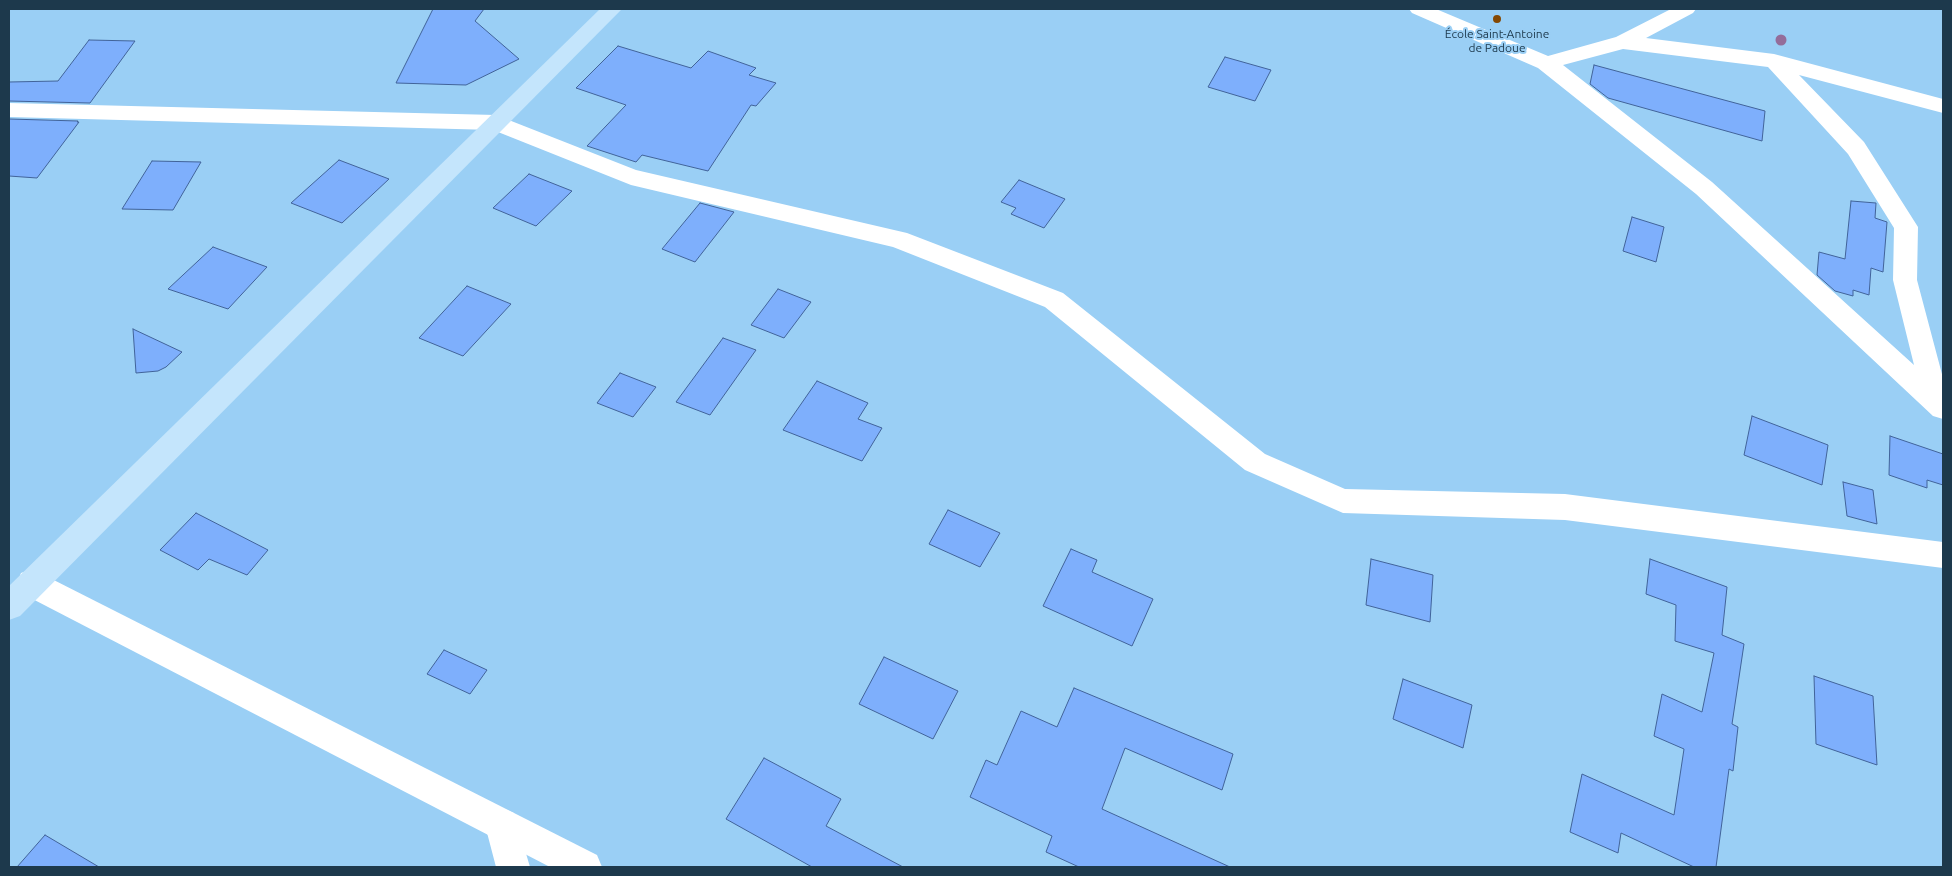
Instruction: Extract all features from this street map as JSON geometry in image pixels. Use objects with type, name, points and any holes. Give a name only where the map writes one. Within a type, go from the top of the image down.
[{"type":"main road","points":[[9,606],[612,9]]},
{"type":"street","points":[[1419,9],[1546,63],[1704,188],[1940,405]]},
{"type":"street","points":[[1546,63],[1623,42],[1686,9]]},
{"type":"street","points":[[1623,42],[1774,61],[1943,106]]},
{"type":"street","points":[[1774,61],[1856,148],[1906,227],[1905,280],[1940,405]]},
{"type":"street","points":[[9,110],[496,123],[631,176],[898,238],[1054,300],[1255,462],[1343,501],[1565,507],[1943,555]]},
{"type":"street","points":[[32,583],[585,867]]},
{"type":"street","points":[[502,824],[513,867]]},
{"type":"building","points":[[433,9],[484,9],[475,21],[519,59],[466,85],[396,83]]},
{"type":"building","points":[[89,40],[135,41],[90,103],[9,101],[9,82],[58,81]]},
{"type":"building","points":[[618,46],[691,68],[708,51],[756,68],[749,75],[776,83],[756,106],[751,105],[708,171],[642,155],[636,162],[587,146],[626,105],[576,88]]},
{"type":"building","points":[[1225,57],[1271,70],[1255,101],[1208,87]]},
{"type":"building","points":[[1594,65],[1765,111],[1762,141],[1608,98],[1590,84]]},
{"type":"building","points":[[9,119],[79,122],[37,178],[9,176]]},
{"type":"building","points":[[339,160],[389,179],[342,223],[291,203]]},
{"type":"building","points":[[152,161],[201,162],[173,210],[122,209]]},
{"type":"building","points":[[529,174],[572,191],[536,226],[493,208]]},
{"type":"building","points":[[1019,180],[1065,199],[1044,228],[1011,214],[1016,208],[1001,202]]},
{"type":"building","points":[[1851,201],[1876,203],[1875,218],[1887,222],[1883,272],[1871,268],[1869,295],[1853,290],[1853,296],[1835,291],[1817,275],[1819,252],[1845,259]]},
{"type":"building","points":[[700,203],[734,212],[695,262],[662,249]]},
{"type":"building","points":[[1632,217],[1664,227],[1656,262],[1623,251]]},
{"type":"building","points":[[213,247],[267,267],[228,309],[168,289]]},
{"type":"building","points":[[467,286],[511,304],[463,356],[419,338]]},
{"type":"building","points":[[778,289],[811,302],[784,338],[751,325]]},
{"type":"building","points":[[133,329],[182,352],[166,367],[158,371],[136,373]]},
{"type":"building","points":[[723,338],[756,350],[710,415],[676,402]]},
{"type":"building","points":[[620,373],[656,387],[633,417],[597,403]]},
{"type":"building","points":[[817,381],[868,403],[858,419],[882,428],[862,461],[783,430]]},
{"type":"building","points":[[1752,416],[1828,445],[1822,485],[1744,455]]},
{"type":"building","points":[[1890,436],[1943,454],[1943,485],[1927,480],[1927,488],[1889,475]]},
{"type":"building","points":[[1843,482],[1873,490],[1877,524],[1847,516]]},
{"type":"building","points":[[948,510],[1000,533],[980,567],[929,544]]},
{"type":"building","points":[[196,513],[268,550],[247,575],[209,559],[198,570],[160,550]]},
{"type":"building","points":[[1071,549],[1097,560],[1092,572],[1153,599],[1132,646],[1043,606]]},
{"type":"building","points":[[1371,559],[1433,575],[1430,622],[1366,605]]},
{"type":"building","points":[[1650,559],[1727,587],[1722,635],[1744,644],[1732,724],[1738,727],[1733,771],[1729,769],[1716,867],[1694,867],[1621,833],[1618,853],[1570,832],[1582,774],[1674,815],[1684,749],[1654,736],[1662,694],[1702,712],[1714,653],[1675,641],[1676,605],[1646,594]]},
{"type":"building","points":[[444,650],[487,670],[470,694],[427,674]]},
{"type":"building","points":[[884,657],[958,691],[933,739],[859,704]]},
{"type":"building","points":[[1814,676],[1873,696],[1877,765],[1816,744]]},
{"type":"building","points":[[1403,679],[1472,705],[1463,748],[1393,719]]},
{"type":"building","points":[[1074,688],[1233,754],[1222,790],[1125,748],[1102,809],[1230,867],[1079,867],[1046,852],[1052,836],[970,797],[986,760],[997,765],[1021,711],[1057,727]]},
{"type":"building","points":[[764,758],[841,799],[826,826],[903,867],[812,867],[726,819]]},
{"type":"building","points":[[45,835],[99,867],[17,867]]},
{"type":"place","name":"École Saint-Antoine de Padoue","points":[[1497,19]]}]
